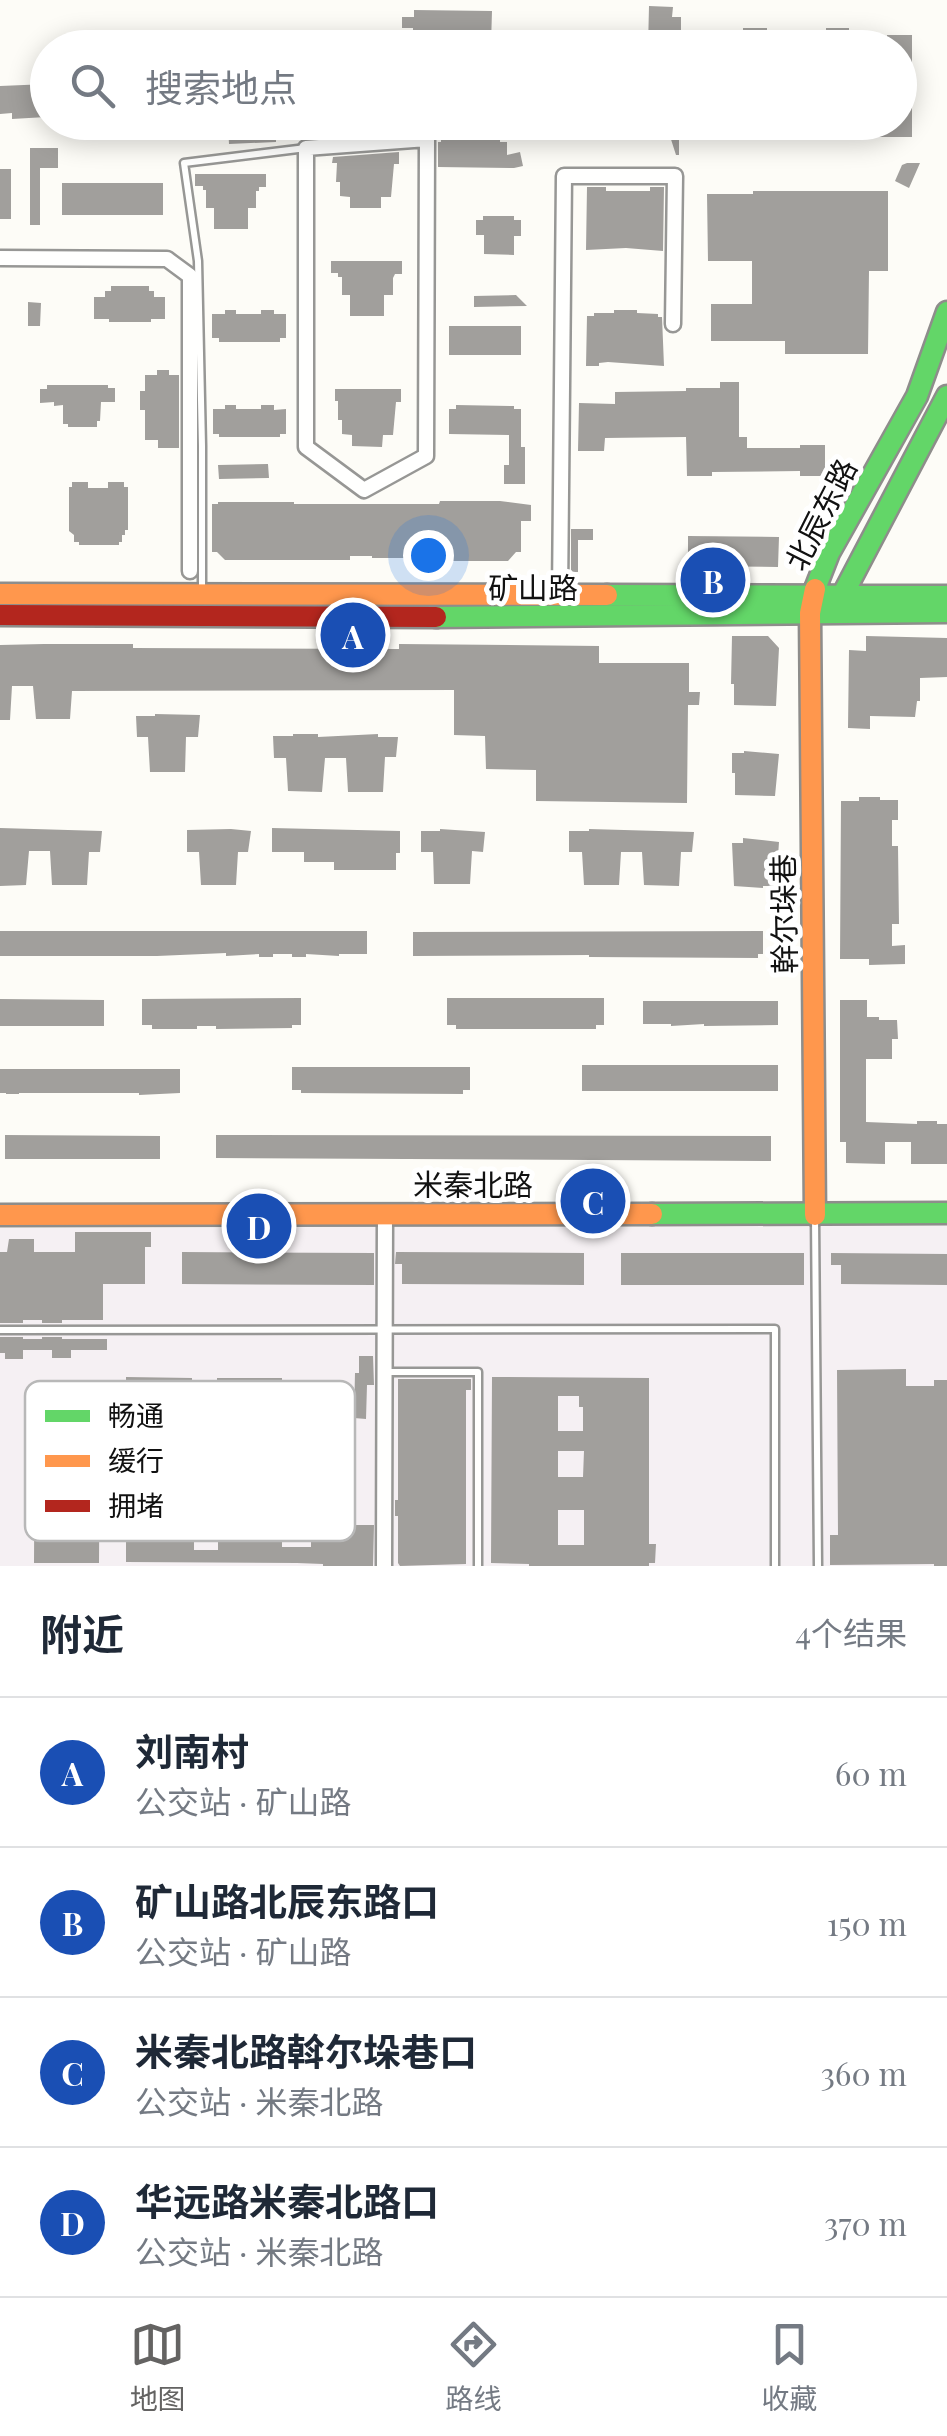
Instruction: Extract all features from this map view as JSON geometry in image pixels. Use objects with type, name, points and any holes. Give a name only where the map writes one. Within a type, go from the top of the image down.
[{"type":"street","points":[[403,140],[306,148],[306,447],[364,490],[426,456],[427,140]]},
{"type":"street","points":[[560,596],[564,176],[675,176],[673,324]]},
{"type":"street","points":[[0,258],[167,259],[190,276],[190,570]]},
{"type":"street","name":"北辰东路","points":[[811,605],[830,553],[917,396],[947,312]]},
{"type":"street","name":"北辰东路","points":[[811,605],[842,596],[947,396]]},
{"type":"street","name":"矿山路","points":[[0,594],[560,596],[947,612]]},
{"type":"street","points":[[842,596],[947,596]]},
{"type":"street","name":"矿山路","points":[[0,616],[201,618],[811,605]]},
{"type":"street","name":"幹尔垛巷","points":[[811,605],[815,1214]]},
{"type":"street","name":"米秦北路","points":[[0,1214],[947,1213]]},
{"type":"street","points":[[384,1566],[385,1214]]},
{"type":"lane","points":[[201,618],[198,260],[184,163],[306,148]]},
{"type":"lane","points":[[815,1214],[818,1566]]},
{"type":"lane","points":[[0,1330],[775,1329],[775,1566]]},
{"type":"lane","points":[[384,1372],[478,1372],[478,1566]]},
{"type":"shaded area","points":[[947,1225],[947,1566],[0,1566],[0,1228]]},
{"type":"building","points":[[649,6],[673,7],[672,17],[681,17],[681,30],[648,30]]},
{"type":"building","points":[[414,10],[492,11],[491,30],[402,28],[402,17],[414,17]]},
{"type":"building","points":[[30,85],[30,118],[12,119],[12,113],[0,114],[0,86]]},
{"type":"building","points":[[229,140],[276,140],[276,142],[229,144]]},
{"type":"building","points":[[671,140],[679,140],[676,155]]},
{"type":"building","points":[[441,142],[507,142],[507,155],[520,152],[523,166],[438,167]]},
{"type":"building","points":[[30,148],[58,148],[58,168],[40,168],[40,225],[30,225]]},
{"type":"building","points":[[399,152],[391,197],[381,197],[381,208],[350,208],[350,197],[340,196],[333,157]]},
{"type":"building","points":[[920,163],[909,188],[895,181],[902,165]]},
{"type":"building","points":[[0,169],[11,169],[11,219],[0,219]]},
{"type":"building","points":[[195,174],[266,174],[266,187],[256,191],[256,208],[248,208],[248,229],[214,229],[214,208],[206,208],[206,190],[195,186]]},
{"type":"building","points":[[62,183],[163,183],[163,215],[62,215]]},
{"type":"building","points":[[587,187],[650,191],[650,187],[664,187],[663,251],[586,250]]},
{"type":"building","points":[[888,191],[888,271],[869,271],[868,354],[785,354],[785,341],[711,341],[711,304],[752,304],[752,261],[708,261],[707,194]]},
{"type":"building","points":[[483,216],[514,216],[514,220],[521,220],[521,236],[514,236],[514,255],[484,254],[484,235],[476,235],[476,220],[483,220]]},
{"type":"building","points":[[331,261],[402,261],[402,274],[393,278],[393,295],[384,295],[384,316],[350,316],[350,295],[342,295],[342,277],[331,273]]},
{"type":"building","points":[[111,286],[149,286],[154,297],[165,297],[165,319],[94,319],[94,297],[105,297]]},
{"type":"building","points":[[516,295],[527,306],[474,307],[474,296]]},
{"type":"building","points":[[28,302],[41,303],[40,326],[28,326]]},
{"type":"building","points":[[225,310],[236,310],[236,314],[274,310],[274,314],[286,314],[286,338],[280,338],[280,342],[219,342],[219,338],[212,338],[212,314],[225,314]]},
{"type":"building","points":[[637,310],[662,317],[664,366],[608,362],[586,366],[587,316]]},
{"type":"building","points":[[449,326],[521,326],[521,355],[449,355]]},
{"type":"building","points":[[157,370],[179,375],[179,448],[158,448],[158,440],[145,440],[145,410],[140,410],[140,391],[145,391],[145,375],[157,375]]},
{"type":"building","points":[[720,382],[739,382],[739,437],[747,437],[747,448],[825,445],[825,476],[800,476],[800,471],[687,476],[686,437],[605,438],[604,451],[578,451],[579,403],[615,404],[615,392],[720,388]]},
{"type":"building","points":[[47,385],[108,385],[115,388],[115,402],[101,402],[97,427],[68,427],[63,424],[63,405],[40,403],[40,389],[47,389]]},
{"type":"building","points":[[335,389],[401,389],[393,435],[383,435],[382,447],[352,446],[352,435],[342,434]]},
{"type":"building","points":[[225,405],[236,405],[236,409],[274,405],[274,410],[286,409],[286,434],[219,437],[213,434],[213,409],[225,409]]},
{"type":"building","points":[[456,405],[521,409],[525,484],[504,484],[504,465],[509,465],[509,435],[449,434],[449,409],[456,409]]},
{"type":"building","points":[[268,464],[269,478],[219,479],[218,465]]},
{"type":"building","points":[[72,482],[88,482],[88,488],[108,488],[108,482],[124,482],[124,487],[128,487],[128,530],[119,545],[74,542],[69,531]]},
{"type":"building","points":[[440,501],[531,505],[531,521],[521,521],[521,552],[508,561],[433,561],[372,556],[350,556],[350,560],[225,560],[212,552],[212,504],[218,502]]},
{"type":"building","points":[[571,529],[593,529],[593,540],[578,540],[578,572],[571,572]]},
{"type":"building","points":[[688,536],[779,537],[778,567],[688,566]]},
{"type":"building","points":[[732,636],[768,636],[779,648],[776,706],[734,705]]},
{"type":"building","points":[[866,636],[947,638],[947,677],[920,678],[915,717],[870,716],[870,729],[848,728],[849,650],[866,651]]},
{"type":"building","points":[[133,644],[133,648],[599,646],[599,663],[689,663],[689,692],[700,692],[699,705],[688,705],[687,803],[536,801],[536,770],[486,769],[485,736],[454,735],[454,690],[72,691],[70,719],[36,719],[33,686],[12,686],[10,720],[0,720],[0,645]]},
{"type":"building","points":[[200,715],[198,737],[186,737],[185,772],[150,772],[148,737],[137,737],[136,716]]},
{"type":"building","points":[[273,736],[398,737],[396,757],[385,757],[383,792],[348,792],[346,758],[325,758],[322,792],[288,791],[286,758],[274,758]]},
{"type":"building","points":[[732,753],[779,754],[775,796],[735,795]]},
{"type":"building","points":[[859,797],[898,800],[898,820],[892,820],[892,846],[898,846],[899,924],[892,924],[892,946],[905,945],[905,964],[869,965],[869,959],[840,959],[841,801],[859,801]]},
{"type":"building","points":[[0,828],[102,831],[100,852],[89,852],[87,885],[52,885],[50,851],[29,851],[26,885],[0,886]]},
{"type":"building","points":[[272,828],[400,831],[396,870],[334,870],[334,862],[304,862],[304,852],[272,852]]},
{"type":"building","points":[[187,830],[251,831],[248,852],[238,852],[236,885],[201,885],[199,852],[187,852]]},
{"type":"building","points":[[421,831],[485,832],[483,852],[472,851],[470,884],[434,884],[433,852],[421,852]]},
{"type":"building","points":[[569,831],[694,832],[692,852],[681,852],[679,886],[644,885],[642,852],[621,852],[619,885],[584,885],[582,852],[569,852]]},
{"type":"building","points":[[743,838],[779,842],[776,886],[734,886],[732,843],[743,843]]},
{"type":"building","points":[[0,931],[367,931],[367,954],[0,956]]},
{"type":"building","points":[[763,931],[763,954],[758,954],[758,958],[413,956],[413,932]]},
{"type":"building","points":[[301,998],[301,1025],[292,1028],[152,1029],[152,1025],[142,1025],[142,999]]},
{"type":"building","points":[[447,998],[604,998],[604,1025],[596,1025],[596,1029],[456,1029],[456,1025],[447,1025]]},
{"type":"building","points":[[0,999],[104,1000],[104,1026],[0,1026]]},
{"type":"building","points":[[840,1000],[867,1000],[867,1017],[897,1020],[898,1039],[892,1039],[892,1059],[866,1059],[866,1122],[947,1124],[947,1164],[911,1164],[911,1142],[885,1142],[885,1164],[846,1163],[846,1142],[840,1142]]},
{"type":"building","points":[[643,1001],[778,1001],[778,1025],[643,1024]]},
{"type":"building","points":[[582,1065],[778,1065],[778,1091],[582,1091]]},
{"type":"building","points":[[292,1067],[470,1067],[470,1090],[463,1090],[463,1094],[301,1093],[292,1090]]},
{"type":"building","points":[[0,1069],[180,1069],[180,1093],[6,1094],[0,1093]]},
{"type":"building","points":[[5,1135],[160,1136],[160,1159],[5,1159]]},
{"type":"building","points":[[216,1135],[771,1136],[771,1161],[216,1158]]},
{"type":"building","points":[[75,1232],[151,1232],[151,1247],[145,1247],[145,1284],[103,1284],[103,1320],[0,1323],[0,1252],[7,1252],[9,1239],[34,1239],[34,1252],[75,1252]]},
{"type":"building","points":[[182,1252],[374,1253],[374,1285],[182,1284]]},
{"type":"building","points":[[396,1252],[584,1253],[584,1285],[402,1284],[402,1264],[395,1264]]},
{"type":"building","points":[[621,1253],[804,1253],[804,1285],[621,1285]]},
{"type":"building","points":[[831,1253],[947,1254],[947,1285],[841,1284],[841,1265],[831,1265]]},
{"type":"building","points":[[0,1337],[107,1339],[107,1350],[71,1350],[71,1358],[52,1358],[52,1350],[23,1350],[23,1359],[5,1359],[5,1353],[0,1353]]},
{"type":"building","points":[[359,1356],[373,1356],[374,1385],[367,1385],[366,1419],[355,1418],[355,1373],[359,1373]]},
{"type":"building","points":[[906,1369],[906,1386],[934,1386],[934,1380],[947,1380],[947,1566],[830,1565],[830,1535],[838,1535],[837,1370]]},
{"type":"building","points":[[126,1377],[192,1381],[126,1381]]},
{"type":"building","points":[[492,1377],[649,1378],[649,1544],[656,1544],[655,1563],[491,1563]],"holes":[[[558,1396],[579,1396],[583,1431],[558,1431]],[[558,1451],[584,1451],[583,1477],[558,1477]],[[558,1510],[584,1510],[584,1545],[558,1545]]]},
{"type":"building","points":[[217,1378],[282,1381],[217,1381]]},
{"type":"building","points":[[398,1379],[471,1379],[471,1390],[466,1390],[466,1564],[398,1563]]},
{"type":"building","points":[[355,1525],[374,1525],[373,1566],[126,1562],[126,1541],[194,1541],[194,1550],[218,1550],[218,1541],[282,1541],[282,1547],[311,1547],[311,1541],[355,1541]]},
{"type":"building","points":[[34,1541],[99,1541],[99,1563],[34,1563]]},
{"type":"traffic: fast","points":[[815,589],[829,553],[917,396],[947,312]]},
{"type":"traffic: fast","points":[[833,601],[842,596],[947,396]]},
{"type":"traffic: fast","points":[[607,595],[947,596]]},
{"type":"traffic: fast","points":[[436,617],[947,612]]},
{"type":"traffic: fast","points":[[652,1214],[947,1213]]},
{"type":"traffic: slow","points":[[815,589],[810,613],[815,1215]]},
{"type":"traffic: slow","points":[[0,594],[607,595]]},
{"type":"traffic: slow","points":[[0,1215],[652,1214]]},
{"type":"traffic: jam","points":[[0,615],[436,617]]},
{"type":"place","name":"矿山路北辰东路口","points":[[713,580]]},
{"type":"place","name":"刘南村","points":[[353,635]]},
{"type":"place","name":"米秦北路斡尔垛巷口","points":[[593,1201]]},
{"type":"place","name":"华远路米秦北路口","points":[[259,1226]]}]
